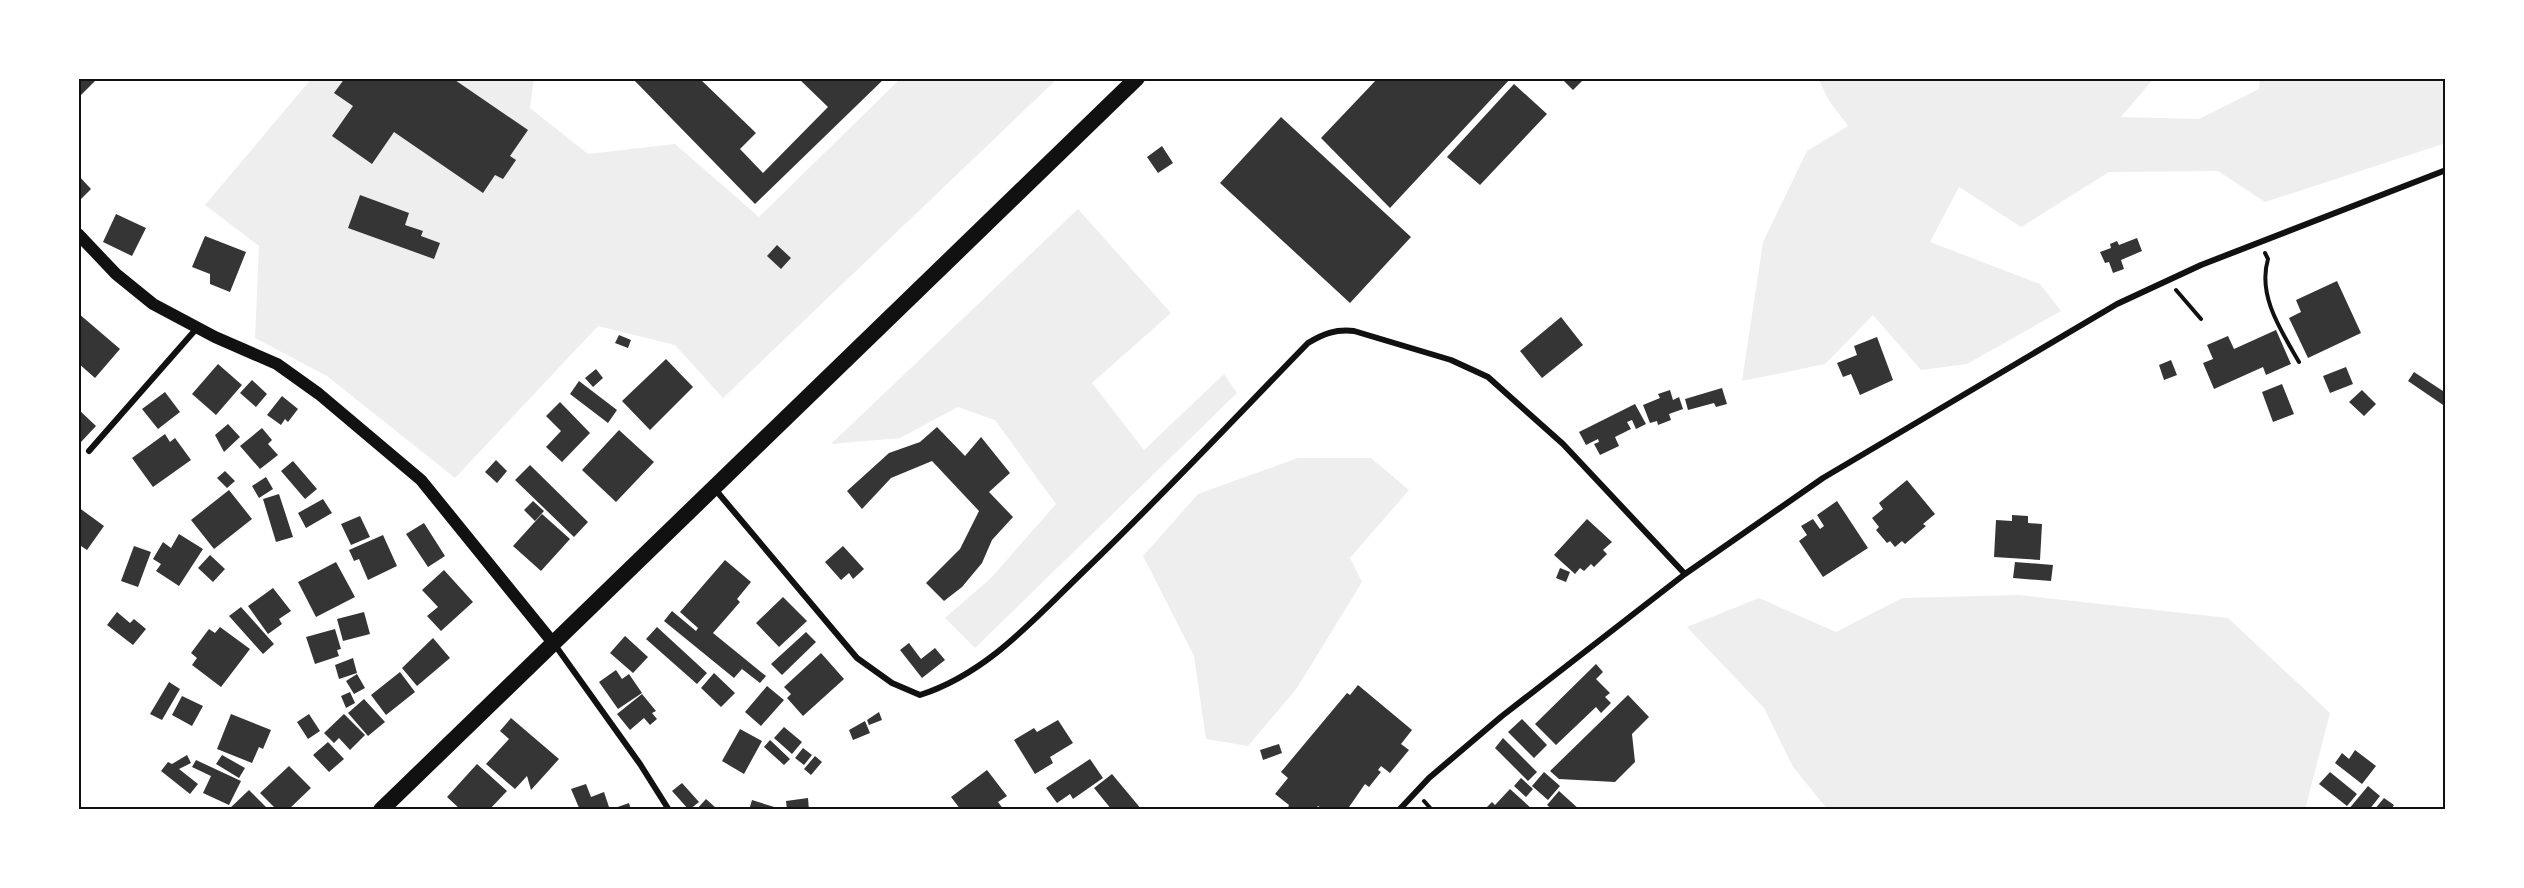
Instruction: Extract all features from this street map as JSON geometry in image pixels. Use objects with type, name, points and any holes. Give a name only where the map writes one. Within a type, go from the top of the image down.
[{"type":"highway","points":[[381,810],[1137,78]]},
{"type":"main road","points":[[78,234],[116,274],[153,304],[196,328],[277,364],[319,394],[421,480],[554,644]]},
{"type":"street","points":[[1399,810],[1429,778],[1502,717],[1684,574],[1822,478],[2117,304],[2258,242],[2446,170]]},
{"type":"street","points":[[89,452],[196,328]]},
{"type":"street","points":[[713,488],[857,658],[892,683],[920,695],[948,686],[977,669],[1014,638],[1116,540],[1308,343],[1330,331],[1340,329],[1354,331],[1451,360],[1488,376],[1563,444],[1684,574]]},
{"type":"street","points":[[554,644],[640,764],[669,810]]},
{"type":"path","points":[[2258,242],[2268,259],[2264,271],[2272,313],[2299,362]]},
{"type":"path","points":[[2168,280],[2201,319]]},
{"type":"shaded area","points":[[312,78],[534,78],[530,108],[588,154],[675,144],[759,217],[901,78],[1058,78],[723,398],[675,345],[598,326],[455,478],[327,376],[255,338],[259,246],[205,205]]},
{"type":"shaded area","points":[[1818,78],[2154,78],[2121,117],[2199,119],[2259,89],[2260,78],[2446,78],[2446,143],[2265,202],[2218,171],[2109,172],[2021,227],[1959,187],[1930,242],[2040,284],[2061,311],[1967,364],[1921,370],[1873,315],[1825,364],[1742,381],[1763,242],[1807,151],[1848,126],[1828,99]]},
{"type":"shaded area","points":[[1078,209],[1171,313],[1092,383],[1144,450],[1224,374],[1237,393],[975,648],[945,618],[991,578],[1056,504],[995,420],[958,407],[900,438],[831,444]]},
{"type":"shaded area","points":[[1298,458],[1371,458],[1409,490],[1350,558],[1362,582],[1297,688],[1248,746],[1206,739],[1194,656],[1143,556],[1198,494]]},
{"type":"shaded area","points":[[2019,595],[2228,618],[2330,713],[2305,810],[1828,810],[1793,767],[1764,708],[1687,627],[1759,598],[1836,632],[1902,598]]},
{"type":"building","points":[[78,78],[98,78],[78,98]]},
{"type":"building","points":[[345,78],[452,78],[528,130],[510,156],[516,160],[503,179],[495,175],[483,193],[394,132],[372,164],[332,136],[353,106],[334,93]]},
{"type":"building","points":[[632,78],[699,78],[756,133],[740,149],[763,173],[828,107],[798,78],[885,78],[755,204]]},
{"type":"building","points":[[1378,78],[1511,78],[1390,208],[1321,138]]},
{"type":"building","points":[[1561,78],[1585,78],[1573,90]]},
{"type":"building","points":[[1514,84],[1547,114],[1480,185],[1447,157]]},
{"type":"building","points":[[1281,117],[1411,237],[1350,303],[1220,183]]},
{"type":"building","points":[[1162,146],[1173,163],[1158,173],[1147,157]]},
{"type":"building","points":[[78,175],[91,189],[78,202]]},
{"type":"building","points":[[360,195],[409,213],[405,225],[423,231],[421,236],[440,243],[434,259],[348,228]]},
{"type":"building","points":[[116,214],[146,228],[132,256],[103,242]]},
{"type":"building","points":[[205,236],[246,252],[230,292],[210,284],[210,274],[192,267]]},
{"type":"building","points":[[2137,238],[2142,251],[2121,260],[2124,269],[2113,273],[2109,262],[2105,263],[2100,252],[2111,248],[2110,244],[2117,241],[2119,245]]},
{"type":"building","points":[[777,245],[791,258],[781,269],[767,256]]},
{"type":"building","points":[[2337,281],[2361,333],[2308,358],[2289,318],[2301,312],[2296,300]]},
{"type":"building","points":[[78,313],[120,349],[95,378],[78,363]]},
{"type":"building","points":[[1561,317],[1583,345],[1542,378],[1520,351]]},
{"type":"building","points":[[2276,330],[2291,364],[2266,375],[2263,367],[2214,389],[2203,363],[2213,359],[2207,345],[2228,336],[2234,349]]},
{"type":"building","points":[[619,335],[631,340],[628,348],[615,343]]},
{"type":"building","points":[[1877,337],[1893,380],[1860,395],[1851,374],[1843,377],[1837,363],[1857,355],[1854,346]]},
{"type":"building","points":[[666,359],[693,387],[650,430],[622,401]]},
{"type":"building","points":[[2171,360],[2177,375],[2164,380],[2159,365]]},
{"type":"building","points":[[218,364],[242,385],[216,415],[192,394]]},
{"type":"building","points":[[2346,367],[2353,384],[2330,393],[2323,376]]},
{"type":"building","points":[[596,369],[603,378],[593,387],[585,378]]},
{"type":"building","points":[[2414,372],[2446,393],[2446,407],[2408,381]]},
{"type":"building","points":[[252,380],[267,394],[256,407],[240,393]]},
{"type":"building","points":[[579,381],[617,410],[608,423],[570,394]]},
{"type":"building","points":[[2282,384],[2294,414],[2273,422],[2262,392]]},
{"type":"building","points":[[1722,388],[1727,404],[1716,407],[1714,403],[1688,410],[1685,399]]},
{"type":"building","points":[[1670,390],[1673,400],[1679,397],[1683,409],[1669,414],[1671,420],[1658,425],[1657,421],[1650,423],[1643,405],[1660,398],[1658,394]]},
{"type":"building","points":[[2362,390],[2376,404],[2364,416],[2349,402]]},
{"type":"building","points":[[165,392],[180,412],[158,429],[142,409]]},
{"type":"building","points":[[282,396],[298,409],[288,422],[285,419],[281,425],[267,415]]},
{"type":"building","points":[[560,402],[590,433],[562,462],[546,447],[561,431],[546,416]]},
{"type":"building","points":[[1635,404],[1646,424],[1636,429],[1632,420],[1627,422],[1631,429],[1615,437],[1619,446],[1600,455],[1594,444],[1599,442],[1598,439],[1586,445],[1579,432]]},
{"type":"building","points":[[78,409],[96,426],[81,442],[78,439]]},
{"type":"building","points":[[228,424],[240,437],[224,452],[215,435]]},
{"type":"building","points":[[937,427],[965,456],[981,437],[1010,473],[989,492],[1013,517],[992,540],[982,563],[962,587],[944,601],[926,583],[960,549],[979,511],[932,461],[891,478],[862,509],[847,491],[889,453],[920,442]]},
{"type":"building","points":[[262,428],[272,440],[268,444],[278,455],[260,469],[240,446]]},
{"type":"building","points":[[619,430],[654,462],[616,502],[582,470]]},
{"type":"building","points":[[165,434],[170,442],[175,438],[191,460],[153,487],[132,458]]},
{"type":"building","points":[[496,460],[507,471],[497,483],[485,472]]},
{"type":"building","points":[[293,461],[317,489],[305,499],[281,471]]},
{"type":"building","points":[[530,465],[588,522],[574,537],[515,480]]},
{"type":"building","points":[[225,471],[235,481],[227,488],[217,478]]},
{"type":"building","points":[[266,477],[273,489],[259,498],[252,486]]},
{"type":"building","points":[[1907,480],[1935,514],[1923,524],[1926,526],[1905,544],[1902,541],[1895,547],[1890,541],[1887,543],[1876,530],[1879,527],[1872,518],[1883,509],[1879,503]]},
{"type":"building","points":[[229,490],[252,519],[214,549],[191,520]]},
{"type":"building","points":[[279,494],[293,537],[276,542],[263,499]]},
{"type":"building","points":[[323,499],[332,513],[306,528],[298,513]]},
{"type":"building","points":[[533,501],[544,511],[535,521],[524,510]]},
{"type":"building","points":[[1837,501],[1868,548],[1823,577],[1799,541],[1807,535],[1801,526],[1813,519],[1820,529],[1824,526],[1817,515]]},
{"type":"building","points":[[78,507],[104,526],[87,550],[78,544]]},
{"type":"building","points":[[542,514],[570,539],[541,571],[513,546]]},
{"type":"building","points":[[2012,515],[2028,516],[2028,523],[2042,524],[2040,560],[1994,557],[1996,520],[2012,521]]},
{"type":"building","points":[[360,516],[370,537],[351,545],[341,524]]},
{"type":"building","points":[[1587,519],[1612,542],[1603,550],[1607,554],[1594,567],[1591,564],[1584,571],[1580,568],[1575,574],[1554,555]]},
{"type":"building","points":[[424,523],[445,556],[428,567],[406,534]]},
{"type":"building","points":[[179,534],[203,549],[179,586],[156,571],[161,564],[153,559],[163,542],[171,548]]},
{"type":"building","points":[[383,535],[397,566],[368,580],[359,559],[354,561],[349,550]]},
{"type":"building","points":[[134,546],[151,552],[138,587],[121,581]]},
{"type":"building","points":[[843,546],[864,569],[853,579],[849,573],[841,580],[825,562]]},
{"type":"building","points":[[210,555],[225,569],[213,582],[198,568]]},
{"type":"building","points":[[725,560],[751,582],[737,599],[740,602],[713,633],[766,676],[760,683],[742,669],[734,678],[664,621],[672,611],[696,631],[698,628],[680,612]]},
{"type":"building","points":[[336,562],[355,597],[316,617],[298,582]]},
{"type":"building","points":[[2015,562],[2053,565],[2051,581],[2013,578]]},
{"type":"building","points":[[1560,568],[1570,572],[1566,582],[1556,578]]},
{"type":"building","points":[[444,570],[473,602],[441,631],[427,616],[438,607],[422,590]]},
{"type":"building","points":[[273,588],[291,611],[279,619],[282,624],[268,634],[248,606]]},
{"type":"building","points":[[783,597],[807,621],[779,647],[756,623]]},
{"type":"building","points":[[241,607],[274,644],[263,654],[229,616]]},
{"type":"building","points":[[117,612],[130,623],[134,619],[146,629],[133,645],[107,625]]},
{"type":"building","points":[[364,612],[370,634],[343,641],[337,619]]},
{"type":"building","points":[[220,627],[250,649],[221,687],[192,665],[197,658],[191,653],[209,629],[215,633]]},
{"type":"building","points":[[657,627],[707,673],[697,684],[646,639]]},
{"type":"building","points":[[335,629],[341,649],[337,650],[339,656],[315,664],[306,637]]},
{"type":"building","points":[[806,632],[816,642],[782,675],[771,664]]},
{"type":"building","points":[[625,636],[648,657],[633,673],[610,653]]},
{"type":"building","points":[[433,638],[450,658],[417,686],[402,668]]},
{"type":"building","points":[[909,643],[921,659],[935,648],[945,660],[922,678],[900,650]]},
{"type":"building","points":[[821,653],[844,679],[803,716],[787,698],[791,694],[784,687]]},
{"type":"building","points":[[353,658],[357,673],[339,679],[335,665]]},
{"type":"building","points":[[1596,664],[1603,672],[1596,679],[1610,693],[1605,697],[1611,703],[1601,713],[1596,707],[1556,745],[1535,724]]},
{"type":"building","points":[[616,670],[622,679],[629,674],[642,693],[618,709],[599,682]]},
{"type":"building","points":[[400,672],[415,692],[386,715],[371,695]]},
{"type":"building","points":[[714,673],[735,693],[721,707],[701,688]]},
{"type":"building","points":[[357,674],[365,688],[354,694],[346,681]]},
{"type":"building","points":[[169,682],[180,689],[162,720],[150,714]]},
{"type":"building","points":[[1358,685],[1412,730],[1401,744],[1409,750],[1390,773],[1381,766],[1378,770],[1381,772],[1369,787],[1365,784],[1347,810],[1324,810],[1318,806],[1315,810],[1287,810],[1289,805],[1275,794],[1288,778],[1281,772],[1347,693],[1350,695]]},
{"type":"building","points":[[767,686],[784,700],[761,726],[745,712]]},
{"type":"building","points":[[350,692],[355,703],[346,708],[341,696]]},
{"type":"building","points":[[642,694],[656,711],[652,713],[657,719],[650,725],[644,718],[630,730],[617,714]]},
{"type":"building","points":[[1628,695],[1649,717],[1632,734],[1635,762],[1615,782],[1559,779],[1550,771]]},
{"type":"building","points":[[182,696],[203,706],[192,726],[172,715]]},
{"type":"building","points":[[364,699],[385,722],[368,736],[348,713]]},
{"type":"building","points":[[879,712],[882,720],[869,725],[867,720]]},
{"type":"building","points":[[231,714],[271,730],[263,749],[259,747],[252,763],[217,749]]},
{"type":"building","points":[[309,714],[320,731],[308,739],[297,722]]},
{"type":"building","points":[[344,714],[365,735],[350,750],[339,738],[334,743],[324,733]]},
{"type":"building","points":[[511,718],[559,759],[531,790],[527,776],[515,789],[486,764],[509,739],[500,731]]},
{"type":"building","points":[[1522,719],[1547,745],[1534,758],[1508,732]]},
{"type":"building","points":[[1058,720],[1073,743],[1050,757],[1053,763],[1035,774],[1014,740],[1034,728],[1037,732]]},
{"type":"building","points":[[865,721],[870,733],[853,740],[849,730]]},
{"type":"building","points":[[784,727],[802,742],[792,754],[774,738]]},
{"type":"building","points":[[740,729],[762,741],[744,774],[722,761]]},
{"type":"building","points":[[1503,738],[1537,772],[1528,781],[1495,748]]},
{"type":"building","points":[[770,740],[790,759],[784,765],[764,747]]},
{"type":"building","points":[[328,742],[344,759],[329,772],[313,755]]},
{"type":"building","points":[[1279,744],[1282,753],[1263,760],[1260,750]]},
{"type":"building","points":[[803,748],[812,755],[804,765],[795,758]]},
{"type":"building","points":[[2355,750],[2376,766],[2362,784],[2335,763],[2342,753],[2349,759]]},
{"type":"building","points":[[187,755],[191,763],[179,769],[198,784],[190,794],[161,771],[168,762],[172,764]]},
{"type":"building","points":[[222,755],[245,768],[239,778],[216,764]]},
{"type":"building","points":[[815,756],[822,762],[811,775],[804,769]]},
{"type":"building","points":[[1090,759],[1103,778],[1073,799],[1070,794],[1057,803],[1046,788]]},
{"type":"building","points":[[196,760],[241,781],[229,805],[203,793],[211,776],[192,767]]},
{"type":"building","points":[[477,764],[507,791],[489,810],[461,810],[447,797]]},
{"type":"building","points":[[289,766],[311,788],[288,810],[277,810],[260,793]]},
{"type":"building","points":[[987,770],[1007,796],[998,802],[1004,810],[961,810],[951,797]]},
{"type":"building","points":[[1544,772],[1560,786],[1548,800],[1532,786]]},
{"type":"building","points":[[2330,772],[2357,794],[2347,806],[2319,784]]},
{"type":"building","points":[[1112,774],[1142,810],[1112,810],[1094,788]]},
{"type":"building","points":[[1521,778],[1533,789],[1526,797],[1514,786]]},
{"type":"building","points":[[682,783],[699,802],[689,810],[672,791]]},
{"type":"building","points":[[586,784],[591,797],[604,792],[609,807],[580,810],[571,789]]},
{"type":"building","points":[[2368,786],[2380,796],[2369,810],[2348,810]]},
{"type":"building","points":[[1510,789],[1533,810],[1484,810],[1492,802],[1495,805]]},
{"type":"building","points":[[249,790],[267,808],[228,810]]},
{"type":"building","points":[[1559,791],[1580,810],[1553,810],[1547,805]]},
{"type":"building","points":[[808,798],[809,810],[787,810],[786,801]]},
{"type":"building","points":[[2384,798],[2394,805],[2392,808],[2394,810],[2374,810]]},
{"type":"building","points":[[706,799],[716,808],[696,810]]},
{"type":"building","points":[[752,800],[784,810],[749,810]]},
{"type":"building","points":[[629,803],[631,810],[609,810]]}]
